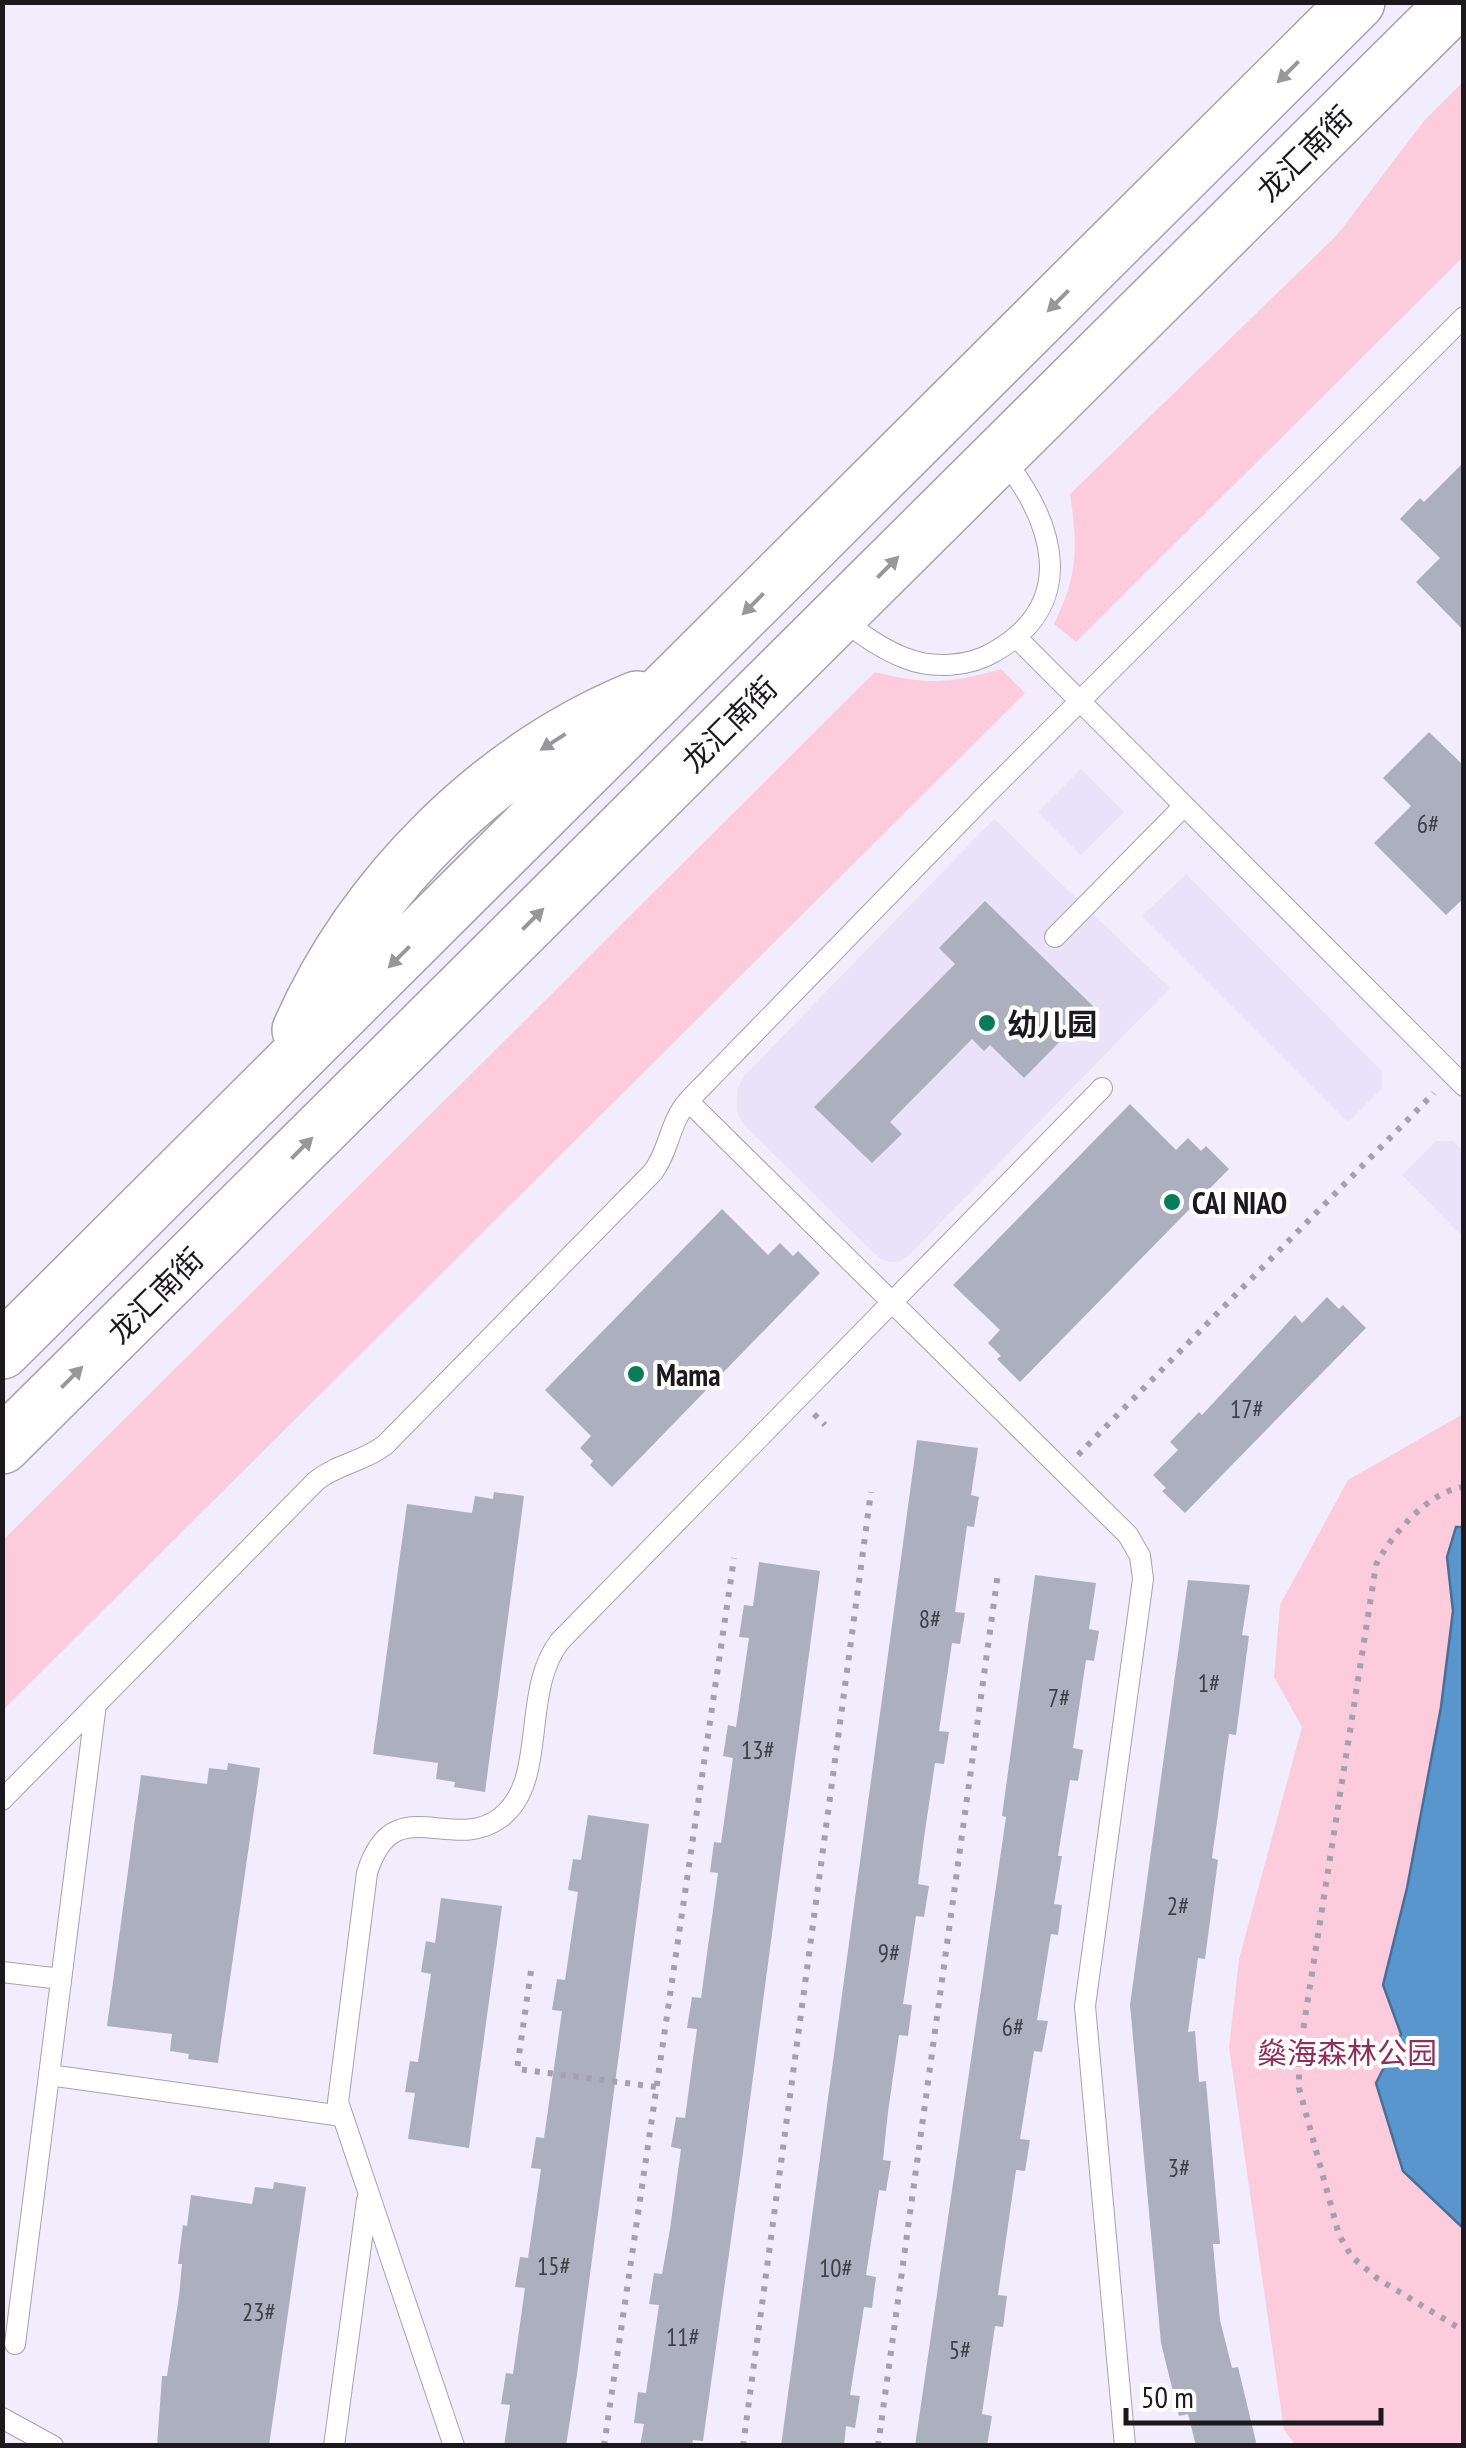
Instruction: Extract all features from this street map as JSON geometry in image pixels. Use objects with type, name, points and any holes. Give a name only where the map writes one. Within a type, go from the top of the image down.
[{"type":"main road","points":[[2,1351],[1357,2]]},
{"type":"main road","name":"龙汇南街","points":[[2,1446],[1456,2]]},
{"type":"lane","points":[[2,1800],[316,1482],[336,1468],[372,1455],[398,1432],[653,1172],[665,1154],[676,1114],[688,1101],[1464,317]]},
{"type":"lane","points":[[838,616],[864,636],[908,660],[948,665],[980,661],[1018,639],[1044,604],[1050,564],[1044,524],[1017,476],[1000,455]]},
{"type":"lane","points":[[1018,639],[1458,1080]]},
{"type":"lane","points":[[1054,937],[1184,806]]},
{"type":"lane","points":[[454,2446],[342,2116],[338,2088],[367,1873],[378,1845],[401,1828],[430,1825],[470,1830],[486,1826],[513,1806],[526,1780],[539,1684],[549,1655],[1102,1088]]},
{"type":"lane","points":[[688,1101],[1128,1535],[1140,1556],[1143,1579],[1085,2006],[1126,2446]]},
{"type":"lane","points":[[14,2344],[96,1704]]},
{"type":"lane","points":[[2,1972],[61,1979]]},
{"type":"lane","points":[[49,2075],[342,2116]]},
{"type":"lane","points":[[334,2446],[368,2194]]},
{"type":"lane","points":[[2,2418],[53,2446]]},
{"type":"path","points":[[1063,1471],[1458,1080]]},
{"type":"path","points":[[1464,1486],[1434,1497],[1386,1544],[1376,1564],[1299,2056],[1299,2088],[1339,2235],[1352,2256],[1378,2279],[1464,2331]]},
{"type":"path","points":[[743,2446],[871,1492]]},
{"type":"path","points":[[604,2446],[734,1558]]},
{"type":"path","points":[[878,2446],[998,1573]]},
{"type":"path","points":[[531,1971],[517,2069],[656,2087]]},
{"type":"shaded area","points":[[1081,769],[1124,812],[1081,855],[1038,812]]},
{"type":"shaded area","points":[[994,819],[1170,988],[909,1255],[889,1262],[879,1258],[744,1125],[737,1113],[737,1090],[744,1076]]},
{"type":"shaded area","points":[[1186,874],[1382,1071],[1382,1088],[1348,1122],[1142,916]]},
{"type":"shaded area","points":[[1436,1141],[1453,1141],[1463,1151],[1463,1237],[1402,1175]]},
{"type":"green space","points":[[1463,82],[1463,257],[1076,642],[1054,624],[1068,591],[1074,561],[1070,494],[1337,235],[1424,121]]},
{"type":"green space","points":[[1001,669],[1025,693],[3,1710],[3,1540],[875,672],[938,681]]},
{"type":"green space","name":"燊海森林公园","points":[[1463,1414],[1463,2445],[1295,2445],[1284,2430],[1229,2047],[1239,1959],[1302,1727],[1274,1677],[1280,1605],[1348,1480]]},
{"type":"water","points":[[1456,1527],[1463,1527],[1463,2228],[1403,2171],[1376,2083],[1401,2034],[1383,1985],[1407,1888],[1441,1707],[1453,1611],[1447,1557]]},
{"type":"building","points":[[1464,462],[1464,631],[1416,582],[1440,558],[1400,519],[1420,498],[1424,502]]},
{"type":"building","points":[[1429,732],[1464,766],[1464,898],[1446,915],[1374,843],[1411,806],[1383,778]]},
{"type":"building","name":"幼儿园","points":[[985,901],[1094,1007],[1024,1078],[990,1045],[984,1051],[972,1039],[890,1122],[902,1134],[872,1163],[814,1107],[955,964],[939,948]]},
{"type":"building","points":[[1130,1104],[1176,1150],[1188,1138],[1201,1151],[1206,1146],[1229,1169],[1020,1382],[997,1359],[1001,1356],[988,1343],[1000,1330],[953,1285]]},
{"type":"building","points":[[722,1209],[768,1255],[780,1243],[793,1256],[798,1251],[820,1273],[612,1487],[590,1465],[593,1461],[580,1448],[591,1436],[545,1390]]},
{"type":"building","points":[[1327,1297],[1339,1309],[1343,1305],[1366,1328],[1185,1513],[1162,1491],[1166,1488],[1153,1475],[1178,1450],[1170,1442],[1199,1412],[1202,1415],[1295,1315],[1302,1323]]},
{"type":"building","points":[[917,1440],[978,1448],[971,1495],[979,1497],[974,1527],[967,1526],[955,1612],[965,1613],[960,1644],[952,1643],[939,1731],[949,1732],[944,1764],[935,1763],[924,1838],[918,1884],[929,1886],[924,1917],[916,1916],[903,2004],[912,2005],[908,2036],[899,2035],[888,2112],[883,2160],[891,2161],[886,2191],[879,2190],[866,2275],[876,2277],[872,2308],[864,2307],[850,2395],[860,2396],[855,2428],[846,2426],[844,2446],[781,2446]]},
{"type":"building","points":[[494,1492],[524,1496],[485,1792],[454,1787],[455,1782],[436,1779],[438,1763],[373,1754],[407,1504],[472,1513],[475,1496],[493,1499]]},
{"type":"building","points":[[759,1562],[820,1571],[742,2160],[703,2441],[693,2440],[692,2446],[640,2446],[644,2424],[634,2423],[638,2392],[646,2393],[659,2305],[649,2304],[654,2273],[662,2274],[670,2229],[681,2149],[671,2147],[676,2117],[685,2118],[697,2029],[687,2028],[692,1997],[701,1998],[718,1873],[710,1872],[714,1842],[721,1843],[733,1758],[723,1756],[728,1725],[736,1727],[749,1638],[739,1637],[744,1605],[753,1606]]},
{"type":"building","points":[[1035,1575],[1096,1583],[1089,1629],[1099,1631],[1094,1661],[1086,1660],[1073,1748],[1083,1750],[1078,1781],[1070,1780],[1058,1856],[1062,1856],[1054,1904],[1062,1905],[1058,1935],[1051,1934],[1037,2020],[1048,2021],[1042,2052],[1034,2051],[1020,2139],[1030,2140],[1025,2171],[1016,2170],[998,2295],[1007,2296],[1003,2327],[995,2326],[982,2414],[992,2416],[987,2446],[915,2446],[1006,1817],[1002,1816]]},
{"type":"building","points":[[1188,1580],[1250,1585],[1242,1635],[1249,1636],[1236,1735],[1229,1734],[1212,1858],[1218,1860],[1205,1959],[1198,1958],[1188,2032],[1195,2031],[1199,2082],[1206,2081],[1220,2244],[1213,2244],[1220,2320],[1232,2368],[1238,2367],[1257,2446],[1196,2446],[1188,2414],[1179,2416],[1161,2343],[1130,2005]]},
{"type":"building","points":[[228,1763],[260,1768],[218,2063],[188,2059],[189,2054],[170,2051],[172,2034],[107,2026],[141,1775],[207,1784],[209,1768],[227,1770]]},
{"type":"building","points":[[588,1815],[649,1824],[577,2374],[566,2446],[504,2446],[510,2405],[501,2404],[506,2373],[513,2374],[525,2288],[515,2287],[520,2257],[528,2258],[541,2169],[531,2168],[536,2137],[544,2138],[562,2011],[552,2010],[557,1979],[565,1980],[578,1892],[568,1890],[573,1859],[581,1860]]},
{"type":"building","points":[[441,1898],[502,1906],[469,2148],[408,2139],[415,2093],[405,2092],[410,2061],[418,2062],[431,1974],[421,1972],[426,1941],[435,1943]]},
{"type":"building","points":[[274,2182],[306,2187],[269,2446],[157,2446],[162,2376],[167,2376],[179,2296],[183,2225],[187,2226],[191,2195],[252,2204],[255,2187],[273,2189]]},
{"type":"place","name":"幼儿园","points":[[987,1023]]},
{"type":"place","name":"CAI NIAO","points":[[1172,1202]]},
{"type":"place","name":"Mama","points":[[636,1374]]}]
